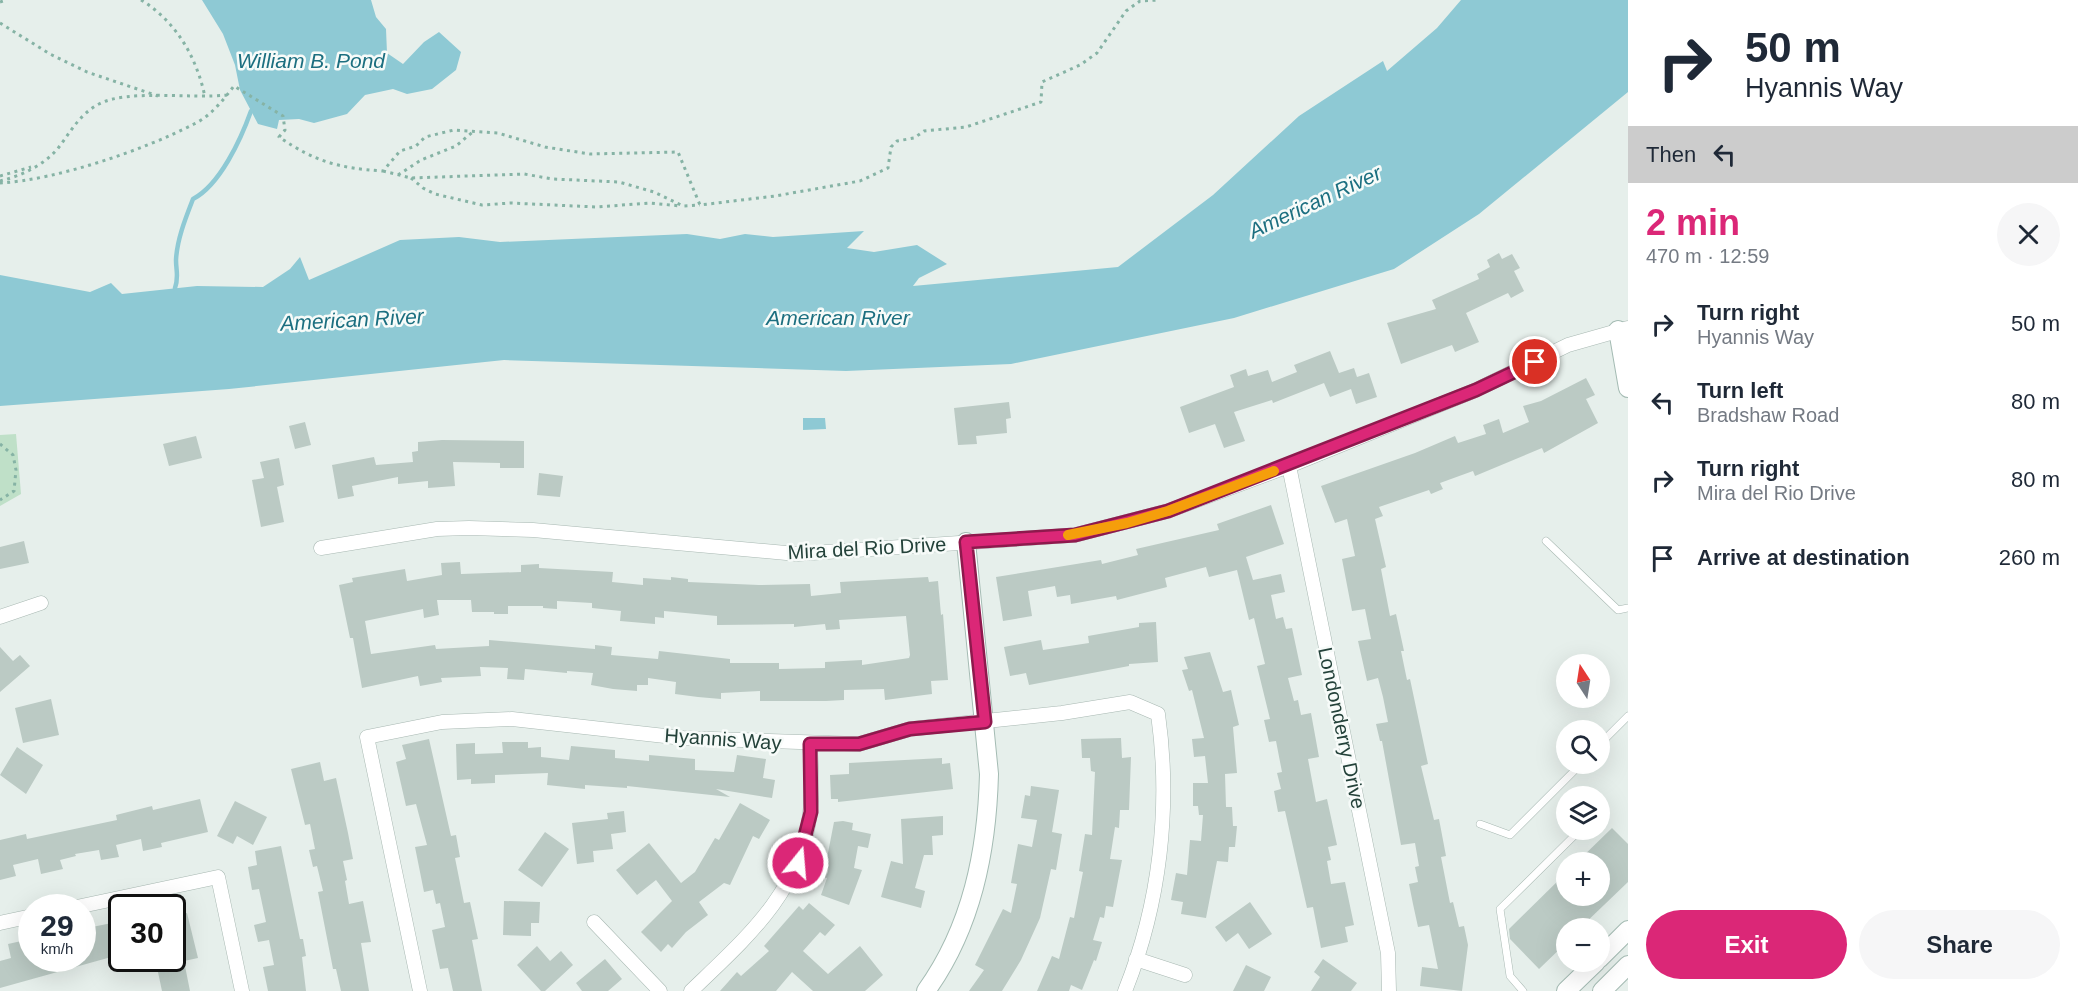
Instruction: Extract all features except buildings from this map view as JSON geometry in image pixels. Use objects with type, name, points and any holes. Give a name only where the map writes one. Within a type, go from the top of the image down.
[{"type":"street","points":[[1623,329],[1628,388]]},
{"type":"street","name":"Mira del Rio Drive","points":[[321,548],[437,529],[469,528],[533,530],[797,554],[1075,535],[1127,523],[1288,465],[1476,390],[1568,345],[1623,329]]},
{"type":"street","name":"Londonderry Drive","points":[[1288,465],[1388,954],[1389,991]]},
{"type":"street","points":[[926,991],[952,947],[967,911],[984,851],[989,774],[966,542]]},
{"type":"street","points":[[0,618],[41,603]]},
{"type":"street","name":"Hyannis Way","points":[[420,991],[367,737],[442,722],[512,719],[682,738],[859,744],[910,729],[985,722],[1130,702],[1158,714],[1163,777],[1161,843],[1154,893],[1125,991]]},
{"type":"street","points":[[691,991],[759,925],[789,883],[801,853],[811,812],[810,744]]},
{"type":"street","points":[[96,903],[218,877],[242,991]]},
{"type":"street","points":[[0,923],[18,919]]},
{"type":"street","points":[[594,922],[660,991]]},
{"type":"street","points":[[1610,948],[1628,930]]},
{"type":"street","points":[[1136,960],[1185,975]]},
{"type":"street","points":[[1602,991],[1628,965]]},
{"type":"street","points":[[1566,991],[1586,972]]},
{"type":"lane","points":[[1546,541],[1618,610],[1628,608]]},
{"type":"lane","points":[[1610,734],[1628,716]]},
{"type":"lane","points":[[1480,824],[1510,835],[1571,774]]},
{"type":"lane","points":[[1523,991],[1510,976],[1500,909],[1570,840]]},
{"type":"path","points":[[0,2],[6,0]]},
{"type":"path","points":[[141,0],[161,15],[188,47],[200,75],[205,97]]},
{"type":"path","points":[[411,178],[435,194],[482,205],[502,203],[596,207],[650,203],[700,205],[775,196],[846,181],[860,181],[888,168],[891,147],[897,141],[914,138],[924,131],[966,127],[1041,102],[1042,82],[1080,65],[1097,53],[1126,11],[1140,1],[1159,0]]},
{"type":"path","points":[[0,23],[50,54],[87,72],[161,97]]},
{"type":"path","points":[[0,182],[40,177],[111,158],[195,124],[234,86],[283,116],[285,130],[279,137],[308,156],[348,169],[383,171],[411,178],[524,174],[554,179],[598,180],[638,187],[683,206]]},
{"type":"path","points":[[0,182],[39,165],[59,147],[87,111],[101,102],[123,97],[226,95]]},
{"type":"path","points":[[383,171],[400,151],[416,146],[425,137],[454,130],[476,129],[545,147],[590,154],[678,152],[700,205]]},
{"type":"path","points":[[398,175],[421,160],[456,146],[476,129]]},
{"type":"path","points":[[0,176],[39,165]]},
{"type":"path","points":[[0,444],[13,455],[16,484],[14,491],[0,500]]},
{"type":"green space","points":[[16,434],[21,494],[0,506],[0,435]]},
{"type":"water","name":"William B. Pond","points":[[202,0],[371,0],[376,17],[386,29],[387,53],[403,64],[424,42],[439,32],[461,52],[456,70],[432,89],[407,94],[393,89],[365,95],[347,114],[314,123],[299,119],[279,120],[277,129],[258,124],[240,90],[235,65],[223,34]]},
{"type":"water","name":"American River","points":[[1461,0],[1628,0],[1628,92],[1479,214],[1394,269],[1234,318],[1011,364],[846,371],[504,360],[229,389],[0,406],[0,275],[90,292],[111,283],[122,294],[197,286],[263,287],[290,269],[300,257],[309,280],[400,240],[459,237],[500,242],[687,234],[720,239],[745,234],[773,237],[864,231],[847,248],[874,252],[917,245],[947,264],[919,278],[913,286],[1118,267],[1213,195],[1299,116],[1383,61],[1387,71],[1437,28]]},
{"type":"water","points":[[803,418],[825,418],[826,429],[803,430]]},
{"type":"waterway","points":[[175,288],[178,244],[193,199],[203,192],[221,172],[242,135],[251,111]]},
{"type":"slow traffic","points":[[1068,535],[1127,523],[1168,511],[1274,471]]},
{"type":"route","points":[[798,863],[811,812],[810,744],[859,744],[910,729],[985,722],[966,542],[1025,536],[1075,535],[1168,511],[1476,390],[1535,362]]}]
